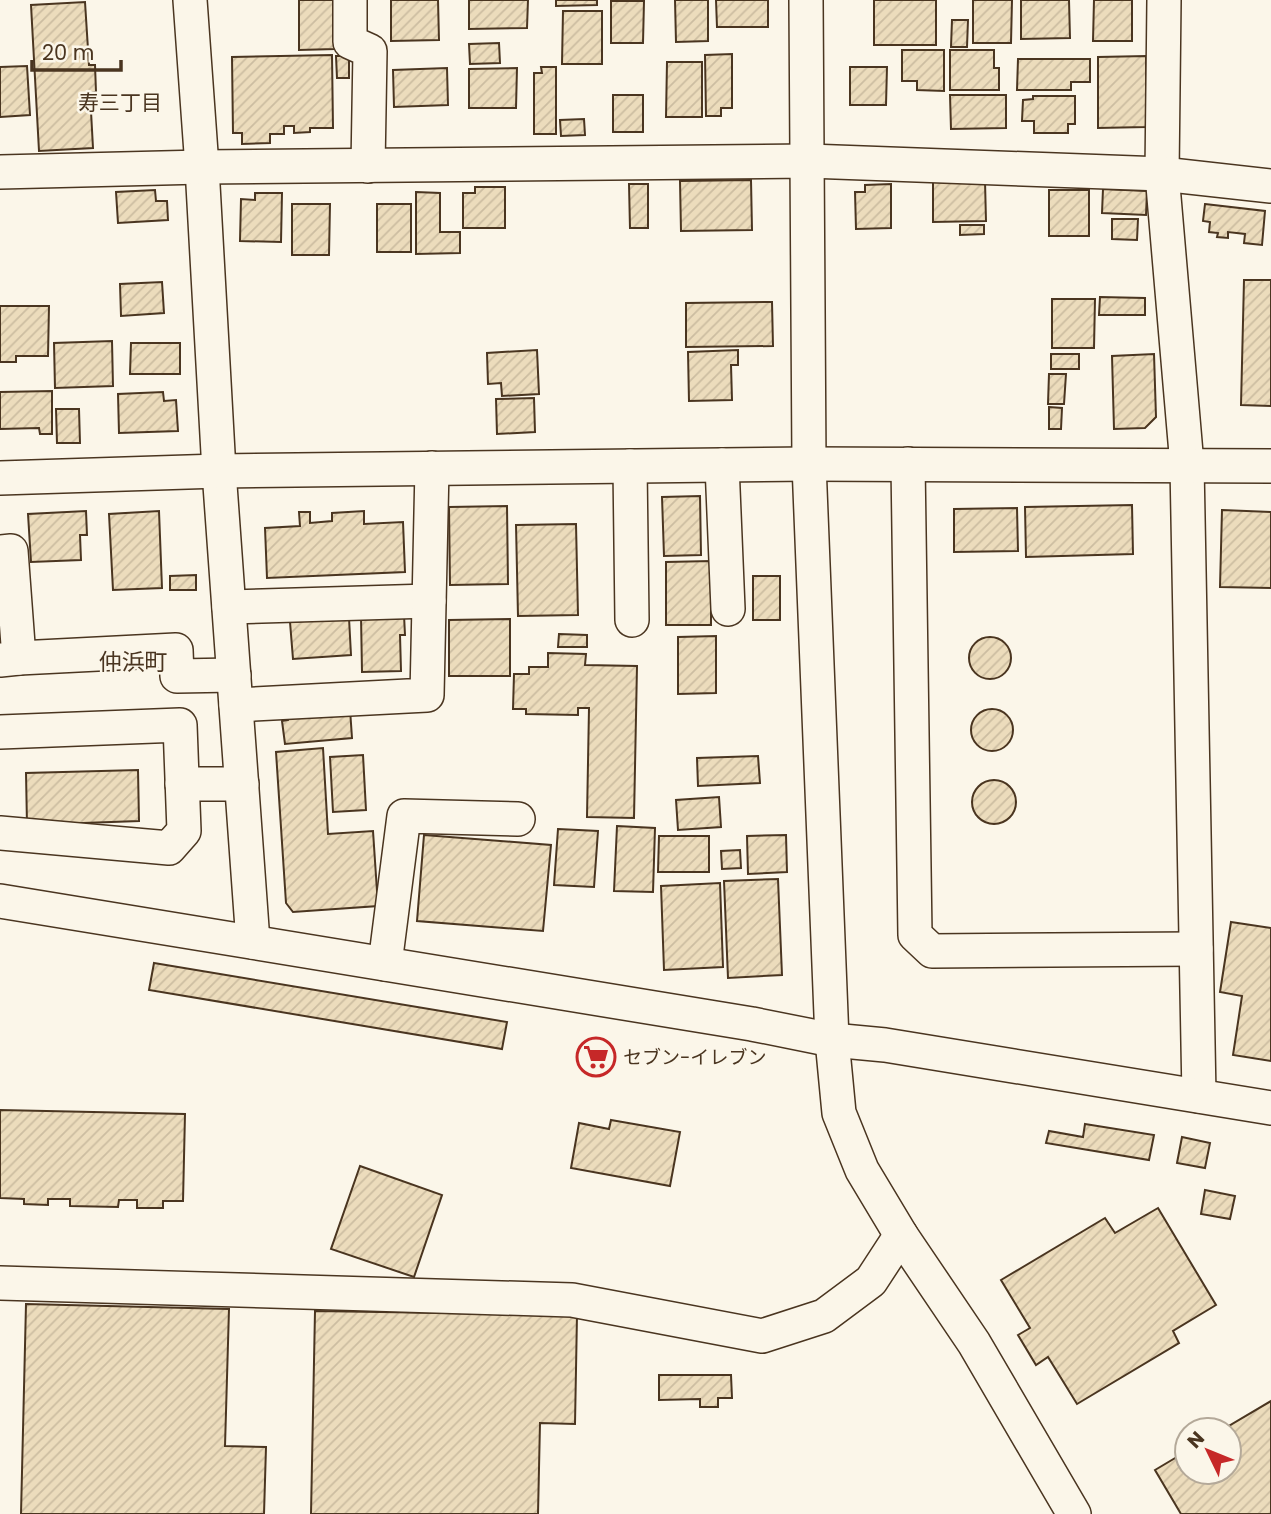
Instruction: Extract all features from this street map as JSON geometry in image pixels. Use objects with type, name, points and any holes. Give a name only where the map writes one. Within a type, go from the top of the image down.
[{"type":"street","points":[[190,0],[219,471],[253,942]]},
{"type":"street","points":[[350,0],[350,42],[370,51],[369,166]]},
{"type":"street","points":[[806,0],[809,464],[832,1040],[839,1113],[862,1170],[901,1235],[974,1343],[1074,1514]]},
{"type":"street","points":[[1164,0],[1162,174],[1187,465],[1199,1096]]},
{"type":"street","points":[[0,172],[202,167],[809,161],[1162,174],[1271,186]]},
{"type":"street","points":[[0,478],[219,471],[809,464],[1271,466]]},
{"type":"street","points":[[908,464],[915,935],[932,951],[1196,949]]},
{"type":"street","points":[[722,465],[728,610]]},
{"type":"street","points":[[630,466],[632,620]]},
{"type":"street","points":[[0,552],[11,551],[9,659],[176,650],[177,676],[235,690],[426,695],[432,468]]},
{"type":"street","points":[[229,607],[429,601]]},
{"type":"street","points":[[0,732],[180,725],[184,831],[169,848],[0,833]]},
{"type":"street","points":[[183,784],[242,784]]},
{"type":"street","points":[[385,964],[404,816],[518,819]]},
{"type":"street","points":[[0,901],[751,1024],[832,1040],[885,1045],[1271,1108]]},
{"type":"street","points":[[0,1283],[572,1300],[762,1336],[824,1316],[871,1280],[901,1235]]},
{"type":"building","points":[[299,0],[334,0],[335,49],[299,50]]},
{"type":"building","points":[[391,0],[438,0],[439,40],[391,41]]},
{"type":"building","points":[[469,0],[528,0],[527,28],[469,29]]},
{"type":"building","points":[[556,0],[597,0],[597,5],[556,6]]},
{"type":"building","points":[[675,0],[708,0],[708,41],[676,42]]},
{"type":"building","points":[[716,0],[768,0],[768,27],[717,27]]},
{"type":"building","points":[[874,0],[936,0],[936,45],[874,45]]},
{"type":"building","points":[[973,0],[1012,0],[1011,43],[973,43]]},
{"type":"building","points":[[1021,0],[1069,0],[1070,38],[1021,39]]},
{"type":"building","points":[[1094,0],[1132,0],[1132,41],[1093,41]]},
{"type":"building","points":[[611,1],[644,1],[643,43],[611,43]]},
{"type":"building","points":[[85,2],[89,65],[95,65],[96,92],[90,93],[93,148],[39,151],[31,5]]},
{"type":"building","points":[[563,11],[602,11],[602,64],[562,64]]},
{"type":"building","points":[[952,20],[968,20],[967,47],[951,47]]},
{"type":"building","points":[[499,43],[500,63],[470,64],[469,44]]},
{"type":"building","points":[[902,50],[944,50],[944,91],[917,90],[917,81],[902,81]]},
{"type":"building","points":[[950,50],[994,50],[994,68],[999,68],[999,90],[950,90]]},
{"type":"building","points":[[732,54],[732,108],[721,108],[721,116],[706,116],[705,55]]},
{"type":"building","points":[[332,55],[333,128],[310,128],[310,132],[294,133],[294,126],[284,126],[284,134],[270,134],[270,143],[242,144],[242,133],[233,133],[232,57]]},
{"type":"building","points":[[336,56],[349,56],[349,78],[337,78]]},
{"type":"building","points":[[1146,56],[1146,127],[1098,128],[1098,57]]},
{"type":"building","points":[[1018,59],[1090,59],[1090,82],[1071,82],[1071,90],[1017,90]]},
{"type":"building","points":[[667,62],[702,62],[702,117],[666,117]]},
{"type":"building","points":[[27,66],[30,115],[0,117],[0,67]]},
{"type":"building","points":[[541,67],[556,67],[556,134],[534,134],[534,73],[542,73]]},
{"type":"building","points":[[850,67],[887,67],[886,105],[850,105]]},
{"type":"building","points":[[447,68],[448,105],[394,107],[393,70]]},
{"type":"building","points":[[517,68],[516,108],[469,108],[469,69]]},
{"type":"building","points":[[613,95],[643,95],[643,132],[613,132]]},
{"type":"building","points":[[950,95],[1006,95],[1006,128],[951,129]]},
{"type":"building","points":[[1033,96],[1075,96],[1075,124],[1068,124],[1068,133],[1034,133],[1034,121],[1022,121],[1023,100],[1033,99]]},
{"type":"building","points":[[584,119],[585,135],[561,136],[560,120]]},
{"type":"building","points":[[751,180],[752,230],[681,231],[680,181]]},
{"type":"building","points":[[985,181],[986,221],[933,222],[933,182]]},
{"type":"building","points":[[629,184],[648,184],[648,228],[630,228]]},
{"type":"building","points":[[891,184],[891,228],[856,229],[855,192],[865,192],[865,185]]},
{"type":"building","points":[[475,187],[505,187],[505,228],[463,228],[463,193],[475,193]]},
{"type":"building","points":[[1103,189],[1147,191],[1146,215],[1102,213]]},
{"type":"building","points":[[155,190],[156,201],[167,201],[168,220],[118,223],[116,192]]},
{"type":"building","points":[[1049,190],[1089,190],[1089,236],[1049,236]]},
{"type":"building","points":[[416,192],[440,193],[440,232],[460,232],[460,253],[416,254]]},
{"type":"building","points":[[255,193],[282,193],[281,242],[240,241],[241,199],[255,200]]},
{"type":"building","points":[[292,204],[330,204],[329,255],[292,255]]},
{"type":"building","points":[[377,204],[411,204],[411,252],[377,252]]},
{"type":"building","points":[[1205,204],[1265,211],[1262,245],[1244,243],[1245,234],[1228,232],[1228,238],[1217,237],[1218,233],[1209,232],[1210,222],[1203,221]]},
{"type":"building","points":[[1112,219],[1138,219],[1137,240],[1112,239]]},
{"type":"building","points":[[960,225],[984,225],[984,234],[960,235]]},
{"type":"building","points":[[1244,280],[1271,280],[1271,406],[1241,405]]},
{"type":"building","points":[[162,282],[164,313],[121,316],[120,284]]},
{"type":"building","points":[[1100,297],[1145,298],[1145,315],[1099,315]]},
{"type":"building","points":[[1052,299],[1095,299],[1094,348],[1052,348]]},
{"type":"building","points":[[772,302],[773,346],[686,347],[686,303]]},
{"type":"building","points":[[0,306],[49,306],[48,356],[16,356],[16,362],[0,362]]},
{"type":"building","points":[[112,341],[113,386],[55,388],[54,343]]},
{"type":"building","points":[[131,343],[180,343],[180,374],[130,374]]},
{"type":"building","points":[[537,350],[539,394],[502,396],[501,383],[488,384],[487,353]]},
{"type":"building","points":[[738,350],[738,365],[731,365],[732,400],[689,401],[688,352]]},
{"type":"building","points":[[1051,354],[1079,354],[1079,369],[1051,369]]},
{"type":"building","points":[[1154,354],[1156,417],[1145,428],[1114,429],[1112,356]]},
{"type":"building","points":[[1049,374],[1066,374],[1064,404],[1048,404]]},
{"type":"building","points":[[52,391],[52,434],[40,434],[39,428],[0,429],[0,392]]},
{"type":"building","points":[[163,392],[164,401],[176,400],[178,431],[119,433],[118,394]]},
{"type":"building","points":[[534,398],[535,432],[497,434],[496,399]]},
{"type":"building","points":[[1049,407],[1062,408],[1061,429],[1049,429]]},
{"type":"building","points":[[56,409],[79,409],[80,443],[57,443]]},
{"type":"building","points":[[700,496],[701,555],[664,556],[662,497]]},
{"type":"building","points":[[1132,505],[1133,554],[1026,557],[1025,507]]},
{"type":"building","points":[[507,506],[508,584],[450,585],[449,507]]},
{"type":"building","points":[[1017,508],[1018,551],[954,552],[954,509]]},
{"type":"building","points":[[1222,510],[1271,512],[1271,588],[1220,587]]},
{"type":"building","points":[[86,511],[87,535],[80,535],[81,560],[31,562],[28,514]]},
{"type":"building","points":[[159,511],[162,588],[113,590],[109,514]]},
{"type":"building","points":[[364,511],[364,524],[403,522],[405,572],[267,578],[265,528],[300,526],[299,512],[310,512],[310,523],[332,521],[332,513]]},
{"type":"building","points":[[576,524],[578,615],[518,616],[516,525]]},
{"type":"building","points":[[711,561],[711,625],[666,625],[666,562]]},
{"type":"building","points":[[196,575],[196,590],[170,590],[170,576]]},
{"type":"building","points":[[753,576],[780,576],[780,620],[753,620]]},
{"type":"building","points":[[404,615],[405,635],[400,635],[401,671],[362,672],[361,616]]},
{"type":"building","points":[[349,618],[351,655],[293,659],[290,622]]},
{"type":"building","points":[[510,619],[510,676],[449,676],[449,620]]},
{"type":"building","points":[[559,634],[587,635],[587,647],[558,647]]},
{"type":"building","points":[[716,636],[716,693],[678,694],[678,637]]},
{"type":"building","points":[[990,637],[1005,643],[1011,658],[1005,673],[990,679],[975,673],[969,658],[975,643]]},
{"type":"building","points":[[548,653],[586,654],[585,665],[637,666],[634,818],[587,817],[589,708],[578,708],[578,715],[526,714],[526,709],[513,709],[514,674],[529,674],[529,667],[548,667]]},
{"type":"building","points":[[287,709],[350,709],[352,738],[285,744],[282,721],[288,720]]},
{"type":"building","points":[[992,709],[1007,715],[1013,730],[1007,745],[992,751],[977,745],[971,730],[977,715]]},
{"type":"building","points":[[323,748],[328,834],[373,831],[378,906],[293,912],[286,903],[276,752]]},
{"type":"building","points":[[363,755],[366,810],[333,812],[330,757]]},
{"type":"building","points":[[758,756],[760,783],[698,786],[697,758]]},
{"type":"building","points":[[138,770],[139,821],[27,825],[26,773]]},
{"type":"building","points":[[994,780],[1010,786],[1016,802],[1010,818],[994,824],[978,818],[972,802],[978,786]]},
{"type":"building","points":[[719,797],[721,827],[678,830],[676,800]]},
{"type":"building","points":[[617,826],[655,828],[653,892],[614,891]]},
{"type":"building","points":[[558,829],[598,831],[594,887],[554,885]]},
{"type":"building","points":[[424,835],[551,845],[543,931],[417,921]]},
{"type":"building","points":[[786,835],[787,872],[748,874],[747,836]]},
{"type":"building","points":[[659,836],[709,836],[709,872],[658,872]]},
{"type":"building","points":[[740,850],[741,868],[722,869],[721,851]]},
{"type":"building","points":[[778,879],[782,975],[728,978],[724,881]]},
{"type":"building","points":[[720,883],[723,967],[664,970],[661,886]]},
{"type":"building","points":[[1231,922],[1271,928],[1271,1061],[1233,1055],[1242,996],[1220,992]]},
{"type":"building","points":[[154,963],[507,1022],[502,1049],[149,990]]},
{"type":"building","points":[[0,1110],[185,1114],[183,1201],[163,1201],[163,1208],[137,1208],[137,1200],[119,1200],[118,1207],[70,1206],[70,1199],[48,1199],[48,1205],[24,1204],[24,1199],[0,1198]]},
{"type":"building","points":[[611,1120],[680,1132],[670,1186],[571,1168],[579,1123],[609,1129]]},
{"type":"building","points":[[1085,1124],[1154,1135],[1149,1160],[1046,1143],[1049,1131],[1083,1137]]},
{"type":"building","points":[[1182,1137],[1210,1143],[1205,1168],[1177,1163]]},
{"type":"building","points":[[360,1166],[442,1195],[414,1277],[331,1249]]},
{"type":"building","points":[[1205,1190],[1235,1196],[1230,1219],[1201,1214]]},
{"type":"building","points":[[1158,1208],[1216,1305],[1173,1331],[1179,1343],[1077,1404],[1048,1357],[1036,1365],[1018,1335],[1030,1328],[1001,1280],[1105,1218],[1115,1233]]},
{"type":"building","points":[[26,1304],[229,1309],[225,1446],[266,1447],[264,1514],[21,1514]]},
{"type":"building","points":[[315,1311],[577,1315],[575,1424],[540,1423],[538,1514],[311,1514]]},
{"type":"building","points":[[659,1375],[731,1375],[732,1398],[718,1398],[718,1407],[700,1407],[700,1399],[659,1400]]},
{"type":"building","points":[[1271,1401],[1271,1514],[1181,1514],[1155,1470],[1173,1459],[1173,1486],[1243,1486],[1243,1418]]},
{"type":"place","name":"セブン-イレブン","points":[[596,1057]]},
{"type":"district","name":"寿三丁目","points":[[120,102]]},
{"type":"district","name":"仲浜町","points":[[133,662]]}]
